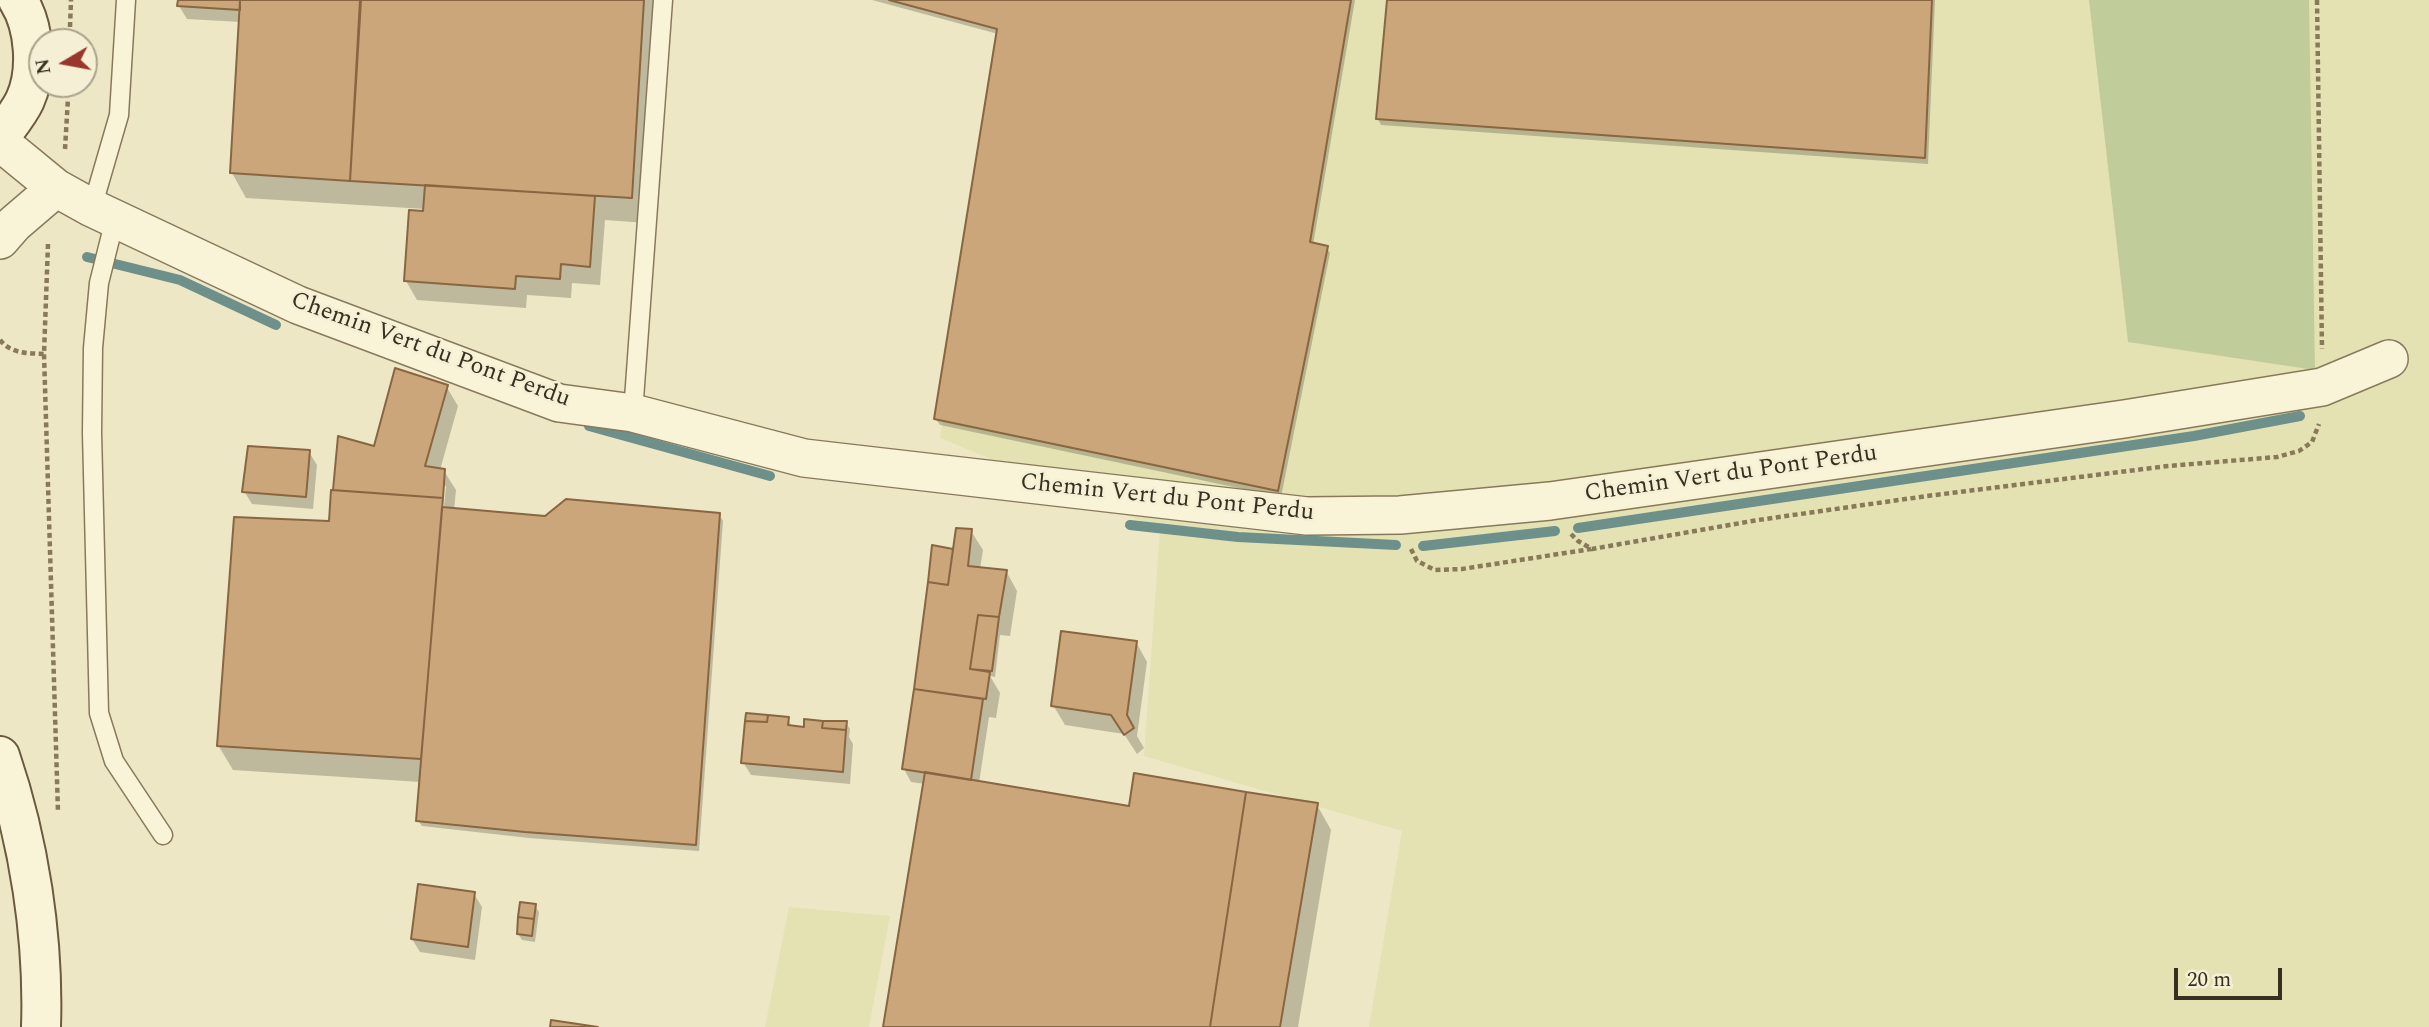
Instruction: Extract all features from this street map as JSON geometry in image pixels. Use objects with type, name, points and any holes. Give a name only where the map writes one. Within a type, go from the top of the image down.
[{"type":"main road","points":[[0,138],[25,100],[34,57],[27,15],[18,0]]},
{"type":"main road","points":[[0,756],[26,847],[36,919],[41,1027]]},
{"type":"street","name":"Chemin Vert du Pont Perdu","points":[[0,138],[56,188],[103,214],[298,305],[559,403],[633,413],[804,458],[1307,516],[1400,515],[1550,501],[2124,419],[2322,387],[2389,359]]},
{"type":"street","points":[[0,240],[13,224],[56,188]]},
{"type":"lane","points":[[126,0],[120,116],[103,214],[93,348],[92,433],[99,713],[114,761],[163,835]]},
{"type":"lane","points":[[633,413],[663,0]]},
{"type":"path","points":[[70,28],[71,0]]},
{"type":"path","points":[[1400,515],[1405,535],[1417,561],[1435,570],[1462,569],[1758,520],[1927,496],[2168,466],[2277,457],[2299,451],[2312,442],[2319,424],[2322,387],[2317,0]]},
{"type":"path","points":[[58,814],[44,354],[47,254],[56,188],[66,143],[68,98]]},
{"type":"path","points":[[0,340],[17,352],[44,354]]},
{"type":"path","points":[[1550,501],[1561,523],[1578,541],[1592,549]]},
{"type":"shaded area","points":[[932,0],[2429,0],[2429,1027],[1369,1027],[1402,831],[1144,756],[1160,529],[940,438],[1002,57],[1014,15]]},
{"type":"shaded area","points":[[789,907],[890,916],[869,1027],[765,1027]]},
{"type":"green space","points":[[2089,0],[2309,0],[2315,370],[2128,342]]},
{"type":"building","points":[[178,0],[240,0],[240,10],[177,6]]},
{"type":"building","points":[[240,0],[360,0],[350,181],[230,173]]},
{"type":"building","points":[[361,0],[644,0],[632,198],[350,181]]},
{"type":"building","points":[[889,0],[1351,0],[1310,242],[1328,246],[1278,491],[934,419],[997,29]]},
{"type":"building","points":[[1387,0],[1932,0],[1925,158],[1376,119]]},
{"type":"building","points":[[425,185],[595,196],[590,267],[561,264],[560,279],[516,276],[515,289],[404,281],[409,210],[423,211]]},
{"type":"building","points":[[395,368],[448,385],[425,466],[445,469],[443,498],[333,490],[338,436],[374,446]]},
{"type":"building","points":[[248,446],[310,450],[306,497],[242,492]]},
{"type":"building","points":[[331,490],[443,498],[421,759],[217,746],[234,517],[329,521]]},
{"type":"building","points":[[566,499],[720,513],[696,845],[416,821],[442,507],[545,516]]},
{"type":"building","points":[[956,528],[972,529],[968,566],[1007,570],[999,617],[978,615],[970,669],[990,672],[986,699],[914,689],[928,582],[948,585]]},
{"type":"building","points":[[932,545],[953,549],[948,585],[928,582]]},
{"type":"building","points":[[978,615],[999,617],[992,671],[970,669]]},
{"type":"building","points":[[1061,631],[1137,641],[1127,715],[1134,728],[1124,735],[1111,715],[1051,706]]},
{"type":"building","points":[[914,689],[983,699],[971,780],[902,769]]},
{"type":"building","points":[[746,713],[768,715],[767,722],[745,721]]},
{"type":"building","points":[[768,715],[789,717],[788,725],[804,727],[804,719],[823,721],[822,728],[846,730],[843,772],[741,763],[745,721],[767,722]]},
{"type":"building","points":[[823,721],[847,721],[846,730],[822,728]]},
{"type":"building","points":[[925,772],[1129,806],[1134,773],[1246,792],[1210,1027],[883,1027]]},
{"type":"building","points":[[1246,792],[1318,803],[1280,1027],[1210,1027]]},
{"type":"building","points":[[418,884],[475,892],[468,947],[411,939]]},
{"type":"building","points":[[520,902],[536,904],[534,919],[518,917]]},
{"type":"building","points":[[518,917],[534,919],[532,936],[517,934]]},
{"type":"building","points":[[551,1020],[598,1027],[550,1027]]},
{"type":"waterway","points":[[87,257],[180,280],[276,325]]},
{"type":"waterway","points":[[1578,528],[2194,436],[2300,416]]},
{"type":"waterway","points":[[589,426],[770,476]]},
{"type":"waterway","points":[[1130,525],[1238,537],[1396,545]]},
{"type":"waterway","points":[[1423,546],[1555,531]]}]
